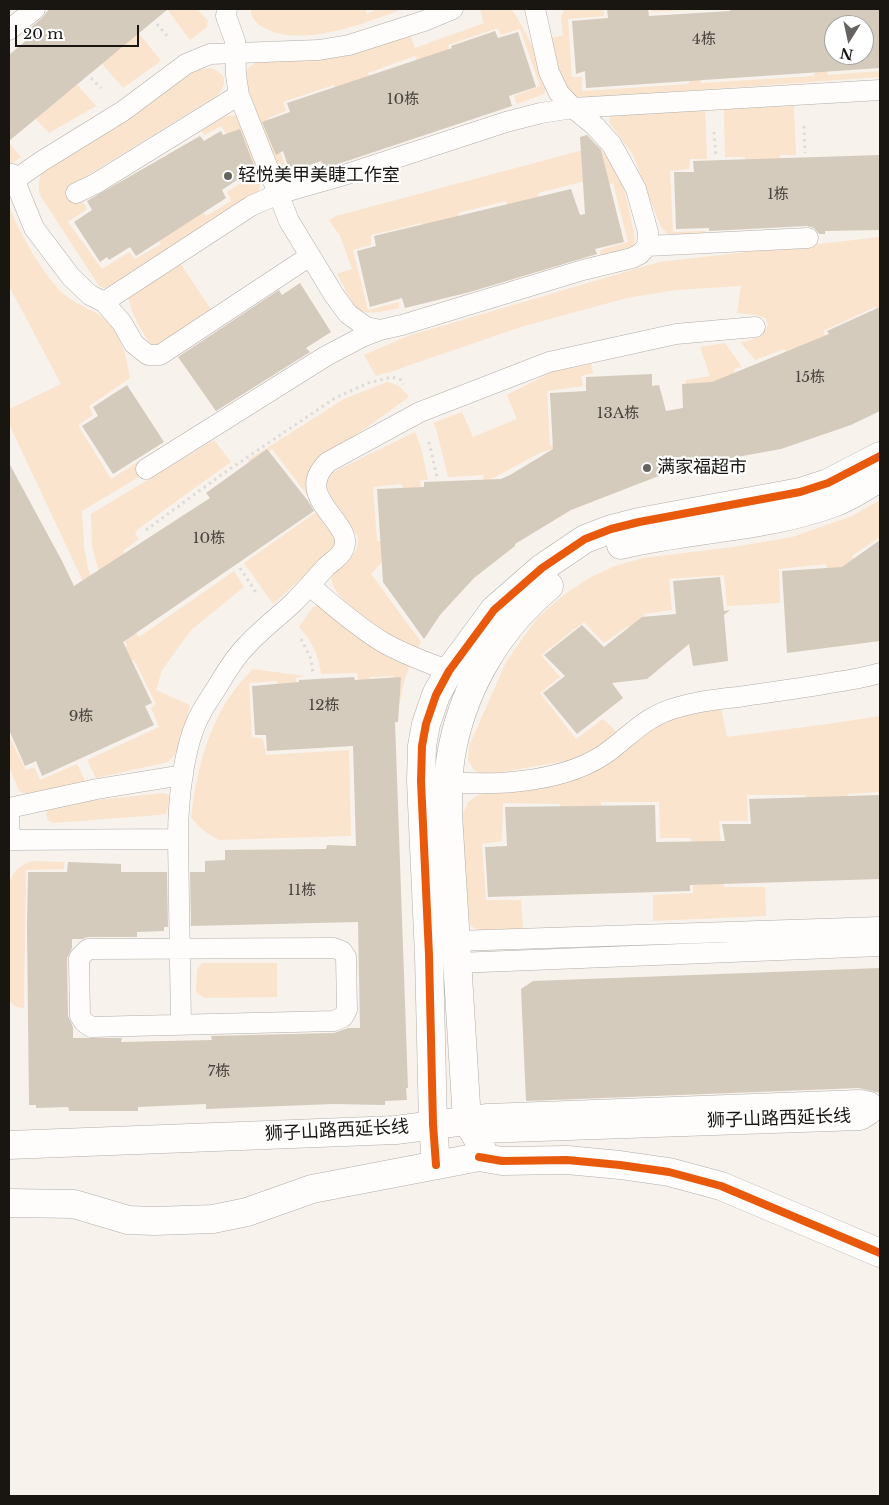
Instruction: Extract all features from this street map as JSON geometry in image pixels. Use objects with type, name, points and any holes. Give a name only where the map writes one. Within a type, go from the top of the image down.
[{"type":"street","points":[[436,1165],[421,781],[422,746],[426,724],[436,696],[449,671],[494,610],[542,568],[585,539],[611,529],[639,522],[800,492],[828,483],[880,456]]},
{"type":"street","points":[[880,478],[836,502],[804,513],[734,527],[641,540],[614,547],[592,556],[568,570],[525,607],[508,627],[486,658],[472,686],[452,747],[448,814],[456,952],[474,1138],[502,1161],[567,1160],[670,1172],[721,1186],[880,1253]]},
{"type":"street","name":"狮子山路西延长线","points":[[9,1203],[74,1204],[128,1220],[154,1221],[213,1218],[247,1212],[312,1189],[436,1165],[474,1138],[481,1129],[860,1116],[868,1111],[869,1106],[860,1104],[488,1118],[474,1138]]},
{"type":"street","name":"狮子山路西延长线","points":[[9,1145],[396,1130],[433,1124],[474,1138]]},
{"type":"lane","points":[[9,30],[35,9]]},
{"type":"lane","points":[[236,47],[280,45],[350,37],[429,9]]},
{"type":"lane","points":[[310,256],[160,355],[148,355],[134,344],[122,323],[104,302],[90,295],[71,277],[56,258],[34,228],[11,178],[40,152],[116,104],[182,56],[210,45],[320,50],[349,44],[414,24],[452,9]]},
{"type":"lane","points":[[146,469],[326,356],[362,337],[583,270],[632,258],[640,254],[647,246],[648,232],[636,189],[612,145],[595,126],[573,108],[559,93],[549,72],[535,9]]},
{"type":"lane","points":[[224,11],[236,47],[236,75],[239,95],[289,221],[334,295],[348,314],[366,327],[380,330]]},
{"type":"lane","points":[[104,302],[251,206],[278,194],[341,176],[541,112],[573,108],[880,90]]},
{"type":"lane","points":[[76,193],[95,184],[239,95]]},
{"type":"lane","points":[[647,246],[808,238]]},
{"type":"lane","points":[[180,1024],[178,809],[191,740],[200,714],[226,673],[247,645],[310,586],[327,566],[340,555],[345,546],[345,537],[318,494],[316,484],[319,471],[328,462],[420,412],[549,362],[676,334],[755,327]]},
{"type":"lane","points":[[310,586],[382,642],[449,671]]},
{"type":"lane","points":[[449,782],[478,784],[519,781],[563,773],[593,761],[609,751],[636,728],[668,710],[710,701],[821,685],[880,673]]},
{"type":"lane","points":[[9,808],[96,789],[183,775]]},
{"type":"lane","points":[[9,813],[9,842],[178,839]]},
{"type":"lane","points":[[456,952],[880,927]]},
{"type":"lane","points":[[456,952],[880,946]]},
{"type":"lane","points":[[334,948],[342,951],[346,957],[347,1010],[343,1017],[334,1021],[91,1027],[84,1022],[80,1016],[79,958],[88,949],[180,950],[334,948]]},
{"type":"path","points":[[146,530],[257,450],[335,398],[368,383],[392,376],[401,380],[410,390],[420,412]]},
{"type":"shaded area","points":[[167,9],[197,9],[208,21],[207,27],[190,40]]},
{"type":"shaded area","points":[[251,9],[365,9],[367,14],[377,9],[397,9],[398,11],[349,28],[312,35],[294,36],[277,33],[263,27],[256,22]]},
{"type":"shaded area","points":[[480,9],[511,9],[527,35],[538,59],[545,80],[546,88],[544,94],[517,104],[514,96],[540,86],[520,29],[501,35],[498,28],[448,45],[450,53],[419,65],[415,56],[368,73],[370,81],[338,92],[334,85],[283,102],[286,111],[268,118],[289,176],[318,166],[320,174],[289,184],[283,181],[250,95],[246,73],[249,67],[255,63],[308,58],[409,32],[415,48],[484,23]]},
{"type":"shaded area","points":[[565,9],[604,9],[604,16],[568,19],[572,77],[582,77],[582,91],[689,84],[689,71],[699,70],[701,83],[814,76],[815,63],[824,63],[828,75],[880,71],[880,77],[590,98],[578,97],[566,87],[556,62],[551,38],[563,35],[561,17]]},
{"type":"shaded area","points":[[652,9],[707,9],[652,12]]},
{"type":"shaded area","points":[[134,27],[161,61],[123,88],[97,58]]},
{"type":"shaded area","points":[[211,68],[220,73],[224,79],[223,86],[218,95],[75,183],[72,198],[78,203],[83,202],[87,209],[68,222],[102,269],[129,252],[135,259],[161,244],[155,236],[200,208],[206,216],[231,201],[227,192],[253,175],[221,126],[205,135],[201,131],[220,119],[230,116],[241,117],[262,171],[258,192],[114,285],[104,288],[99,286],[40,195],[39,183],[41,175],[48,165],[125,122],[176,81],[198,70]]},
{"type":"shaded area","points":[[72,79],[96,106],[49,133],[30,113]]},
{"type":"shaded area","points":[[794,106],[796,155],[780,155],[780,165],[746,167],[745,157],[725,157],[724,109]]},
{"type":"shaded area","points":[[705,110],[707,159],[690,159],[689,169],[670,171],[673,232],[705,231],[705,238],[680,239],[670,235],[660,225],[633,155],[609,122],[611,115]]},
{"type":"shaded area","points":[[9,143],[21,157],[9,166]]},
{"type":"shaded area","points":[[598,146],[617,168],[623,183],[635,240],[632,248],[601,258],[600,250],[628,242],[613,183],[593,188],[589,180],[538,193],[540,201],[508,210],[506,201],[458,213],[460,222],[425,231],[422,223],[371,235],[371,245],[353,250],[368,310],[399,302],[399,308],[372,313],[364,312],[353,304],[337,274],[352,269],[340,236],[329,220],[336,216]]},
{"type":"shaded area","points":[[9,207],[19,229],[49,277],[65,295],[106,320],[117,334],[124,351],[130,378],[89,406],[93,415],[78,425],[111,479],[139,461],[147,472],[82,511],[84,546],[88,569],[117,642],[112,643],[9,424],[9,409],[61,384],[9,286]]},
{"type":"shaded area","points":[[880,237],[880,311],[875,307],[823,331],[827,338],[790,355],[784,349],[755,360],[740,342],[757,338],[768,325],[765,318],[737,313],[741,286],[676,290],[627,298],[524,326],[376,376],[364,355],[408,336],[659,262]]},
{"type":"shaded area","points":[[178,260],[212,311],[160,345],[152,345],[137,321],[128,294]]},
{"type":"shaded area","points":[[725,343],[742,367],[734,369],[736,382],[687,401],[686,380],[710,376],[700,347]]},
{"type":"shaded area","points":[[591,364],[593,373],[581,376],[583,386],[547,391],[550,445],[569,444],[540,453],[484,483],[483,475],[448,477],[436,428],[433,423],[462,412],[473,437],[517,419],[507,395],[554,371]]},
{"type":"shaded area","points":[[387,382],[399,387],[409,397],[318,462],[334,529],[336,543],[333,550],[273,604],[244,563],[319,510],[272,449],[251,465],[248,460],[344,399]]},
{"type":"shaded area","points":[[415,432],[422,451],[428,480],[420,480],[421,488],[404,489],[401,484],[373,487],[377,541],[387,541],[389,554],[371,574],[421,642],[416,651],[366,618],[352,607],[333,586],[333,573],[355,552],[358,537],[326,497],[326,480],[331,473]]},
{"type":"shaded area","points":[[214,440],[231,462],[138,529],[135,534],[139,539],[123,551],[126,557],[100,576],[92,546],[91,514]]},
{"type":"shaded area","points":[[880,500],[880,537],[852,556],[871,583],[831,598],[826,564],[779,569],[780,603],[727,606],[724,575],[669,579],[672,610],[644,614],[652,653],[628,626],[604,643],[584,622],[541,655],[560,677],[540,693],[576,739],[603,719],[617,732],[605,743],[576,759],[483,775],[474,770],[468,760],[469,746],[506,662],[538,617],[565,594],[589,578],[615,566],[643,558],[733,547],[792,537],[852,516]]},
{"type":"shaded area","points":[[234,571],[244,587],[191,630],[162,670],[156,690],[190,705],[181,743],[168,762],[96,778],[87,760],[159,727],[151,708],[156,704],[134,660],[9,715],[9,704],[127,646],[110,600],[139,637]]},
{"type":"shaded area","points":[[313,607],[323,607],[410,663],[398,712],[396,712],[394,676],[370,677],[370,680],[358,680],[357,673],[321,674],[319,661],[314,649],[299,627]]},
{"type":"shaded area","points":[[253,669],[305,676],[296,678],[296,685],[278,686],[276,681],[249,683],[252,737],[263,739],[266,755],[349,750],[351,836],[219,840],[203,830],[191,817],[198,776],[209,737],[227,701]]},
{"type":"shaded area","points":[[721,707],[727,737],[880,716],[880,792],[848,794],[848,819],[808,820],[805,795],[747,795],[748,821],[719,821],[724,887],[765,887],[766,916],[653,921],[653,895],[693,893],[691,838],[660,838],[659,802],[601,802],[601,840],[562,840],[560,804],[503,803],[502,841],[482,844],[486,900],[521,900],[523,929],[478,930],[471,926],[462,816],[468,802],[478,795],[561,782],[586,775],[609,763],[636,740],[657,726],[673,718]]},
{"type":"shaded area","points":[[9,736],[26,770],[34,767],[40,780],[77,764],[86,783],[30,796],[19,791],[9,767]]},
{"type":"shaded area","points":[[163,793],[170,797],[166,814],[53,823],[48,820],[46,814],[49,805]]},
{"type":"shaded area","points":[[33,861],[64,862],[64,869],[26,870],[24,1008],[22,1008],[17,1007],[9,1000],[9,883],[18,869],[24,864]]},
{"type":"shaded area","points":[[202,963],[277,963],[277,997],[205,998],[196,993],[197,970]]},
{"type":"building","points":[[49,9],[168,9],[9,141],[9,55],[28,39],[23,34],[42,18]]},
{"type":"building","points":[[607,9],[648,9],[649,16],[730,11],[730,9],[880,9],[880,68],[586,88],[585,71],[576,74],[572,21],[608,18]]},
{"type":"building","points":[[495,31],[498,38],[518,32],[536,87],[509,96],[512,106],[323,169],[321,161],[290,172],[283,151],[276,155],[262,122],[290,112],[287,103],[452,48],[451,46]]},
{"type":"building","points":[[240,129],[255,168],[222,190],[226,198],[136,256],[130,247],[109,260],[107,257],[100,262],[74,222],[92,210],[87,201],[200,136],[204,141],[221,131],[223,135]]},
{"type":"building","points":[[587,135],[601,150],[624,242],[595,249],[597,254],[470,292],[405,308],[402,298],[370,307],[357,251],[376,246],[374,236],[571,189],[580,215],[585,214],[580,137]]},
{"type":"building","points":[[880,155],[880,230],[825,231],[825,234],[819,234],[814,228],[807,226],[709,231],[709,228],[676,229],[674,172],[694,172],[693,161]]},
{"type":"building","points":[[300,283],[331,332],[306,348],[310,352],[216,411],[178,357],[279,290],[282,295]]},
{"type":"building","points":[[880,307],[880,411],[851,425],[781,449],[669,472],[571,510],[515,544],[515,546],[474,578],[440,615],[424,639],[383,582],[377,489],[424,487],[424,482],[501,479],[510,475],[553,449],[550,393],[586,391],[586,377],[652,374],[652,386],[659,385],[666,411],[683,408],[682,384],[712,382],[829,334],[827,331]]},
{"type":"building","points":[[127,385],[164,442],[113,474],[82,426],[98,416],[93,407]]},
{"type":"building","points":[[267,449],[314,511],[123,642],[152,703],[145,706],[154,725],[42,776],[36,761],[25,766],[9,730],[9,463],[74,586],[210,498],[206,493]]},
{"type":"building","points":[[880,540],[880,641],[787,653],[782,571],[842,567]]},
{"type":"building","points":[[720,577],[724,611],[730,610],[724,615],[728,661],[693,666],[689,644],[647,679],[612,683],[623,698],[577,734],[543,693],[565,676],[544,655],[582,625],[604,647],[642,617],[676,614],[673,581]]},
{"type":"building","points":[[354,677],[355,680],[401,677],[398,722],[395,722],[407,1100],[385,1101],[385,1105],[333,1104],[206,1109],[206,1104],[138,1107],[138,1111],[69,1111],[68,1107],[36,1108],[36,1105],[29,1105],[28,872],[67,872],[68,862],[121,864],[121,872],[167,872],[168,927],[164,927],[164,931],[137,932],[137,937],[88,937],[72,939],[72,948],[67,958],[68,1016],[73,1027],[73,1038],[122,1038],[121,1042],[212,1040],[211,1036],[334,1033],[348,1028],[360,1028],[358,922],[191,926],[190,872],[205,872],[205,861],[225,860],[225,850],[326,849],[327,845],[356,846],[353,746],[267,751],[266,735],[255,735],[252,686],[299,682],[299,680]]},
{"type":"building","points":[[880,795],[880,879],[690,885],[690,891],[488,897],[485,847],[507,846],[505,807],[655,805],[656,842],[725,841],[722,824],[751,824],[749,799]]},
{"type":"building","points":[[880,968],[880,1093],[859,1088],[526,1101],[521,989],[533,981]]},
{"type":"cycle path","points":[[436,1165],[421,781],[422,746],[426,724],[436,695],[449,671],[494,610],[542,568],[585,539],[611,529],[639,522],[800,492],[828,483],[880,456]]},
{"type":"cycle path","points":[[479,1157],[502,1161],[567,1160],[669,1172],[721,1186],[880,1253]]},
{"type":"place","name":"轻悦美甲美睫工作室","points":[[228,176]]},
{"type":"place","name":"满家福超市","points":[[647,468]]}]
